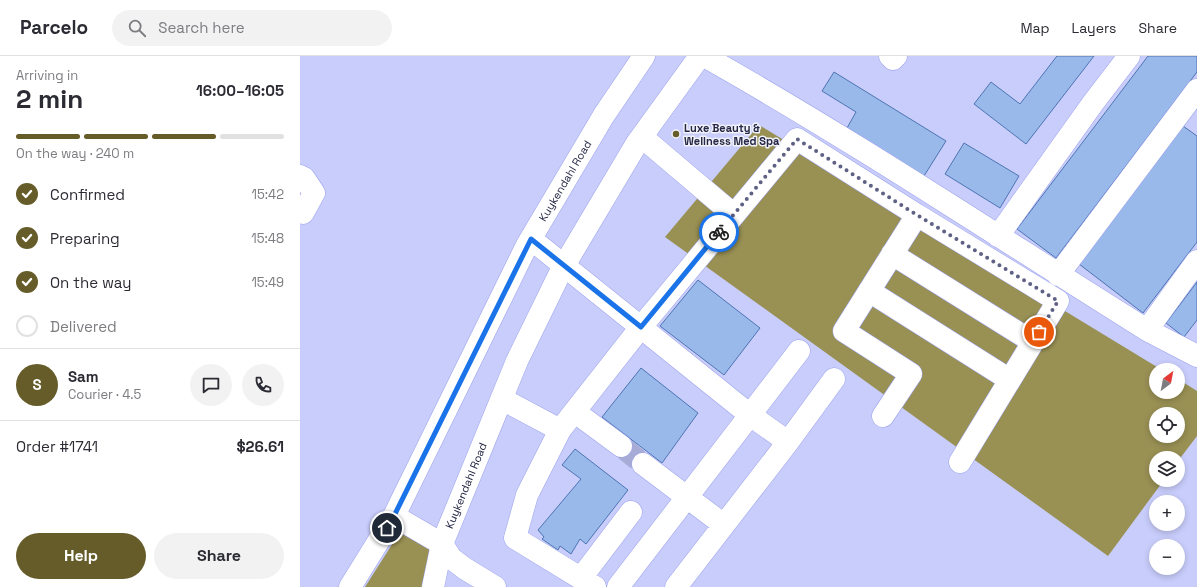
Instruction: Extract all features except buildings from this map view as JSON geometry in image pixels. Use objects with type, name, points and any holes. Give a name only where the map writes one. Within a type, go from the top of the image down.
[{"type":"main road","name":"Kuykendahl Road","points":[[350,587],[394,516],[531,239],[604,114],[644,56]]},
{"type":"main road","name":"Kuykendahl Road","points":[[434,587],[442,544],[517,361],[564,265],[642,137],[700,56]]},
{"type":"main road","points":[[704,56],[768,92],[1147,330],[1196,353]]},
{"type":"main road","points":[[890,56],[893,59],[896,56]]},
{"type":"main road","points":[[998,236],[1093,103],[1129,56]]},
{"type":"main road","points":[[1058,275],[1193,103]]},
{"type":"main road","points":[[642,137],[734,215]]},
{"type":"main road","points":[[631,512],[588,583],[516,538],[527,495],[560,430],[641,327],[797,139],[917,215],[1058,301],[960,462]]},
{"type":"main road","points":[[300,176],[304,178],[314,193],[303,213],[300,212]]},
{"type":"main road","points":[[883,416],[911,374],[844,331],[917,215]]},
{"type":"main road","points":[[531,239],[750,415],[788,442]]},
{"type":"main road","points":[[892,254],[1033,342]]},
{"type":"main road","points":[[1147,330],[1197,261]]},
{"type":"main road","points":[[869,291],[1010,380]]},
{"type":"main road","points":[[618,587],[799,351]]},
{"type":"main road","points":[[676,587],[788,442],[834,379]]},
{"type":"main road","points":[[502,399],[560,430]]},
{"type":"main road","points":[[575,412],[621,446]]},
{"type":"main road","points":[[643,464],[724,525]]},
{"type":"main road","points":[[394,516],[442,544],[451,558],[495,587]]},
{"type":"shaded area","points":[[759,125],[1150,363],[1149,363],[1149,399],[1185,399],[1185,383],[1197,391],[1197,436],[1185,452],[1149,451],[1149,487],[1159,487],[1153,495],[1149,495],[1149,500],[1108,556],[665,237]]},
{"type":"shaded area","points":[[410,531],[432,544],[426,587],[365,587],[398,535]]},
{"type":"tunnel","points":[[621,446],[643,464]]},
{"type":"way so far","points":[[719,232],[797,139],[917,215],[1058,301],[1039,332]]},
{"type":"place","name":"Luxe Beauty & Wellness Med Spa","points":[[676,134]]},
{"type":"route","points":[[387,528],[531,239],[641,327],[719,232]]}]
